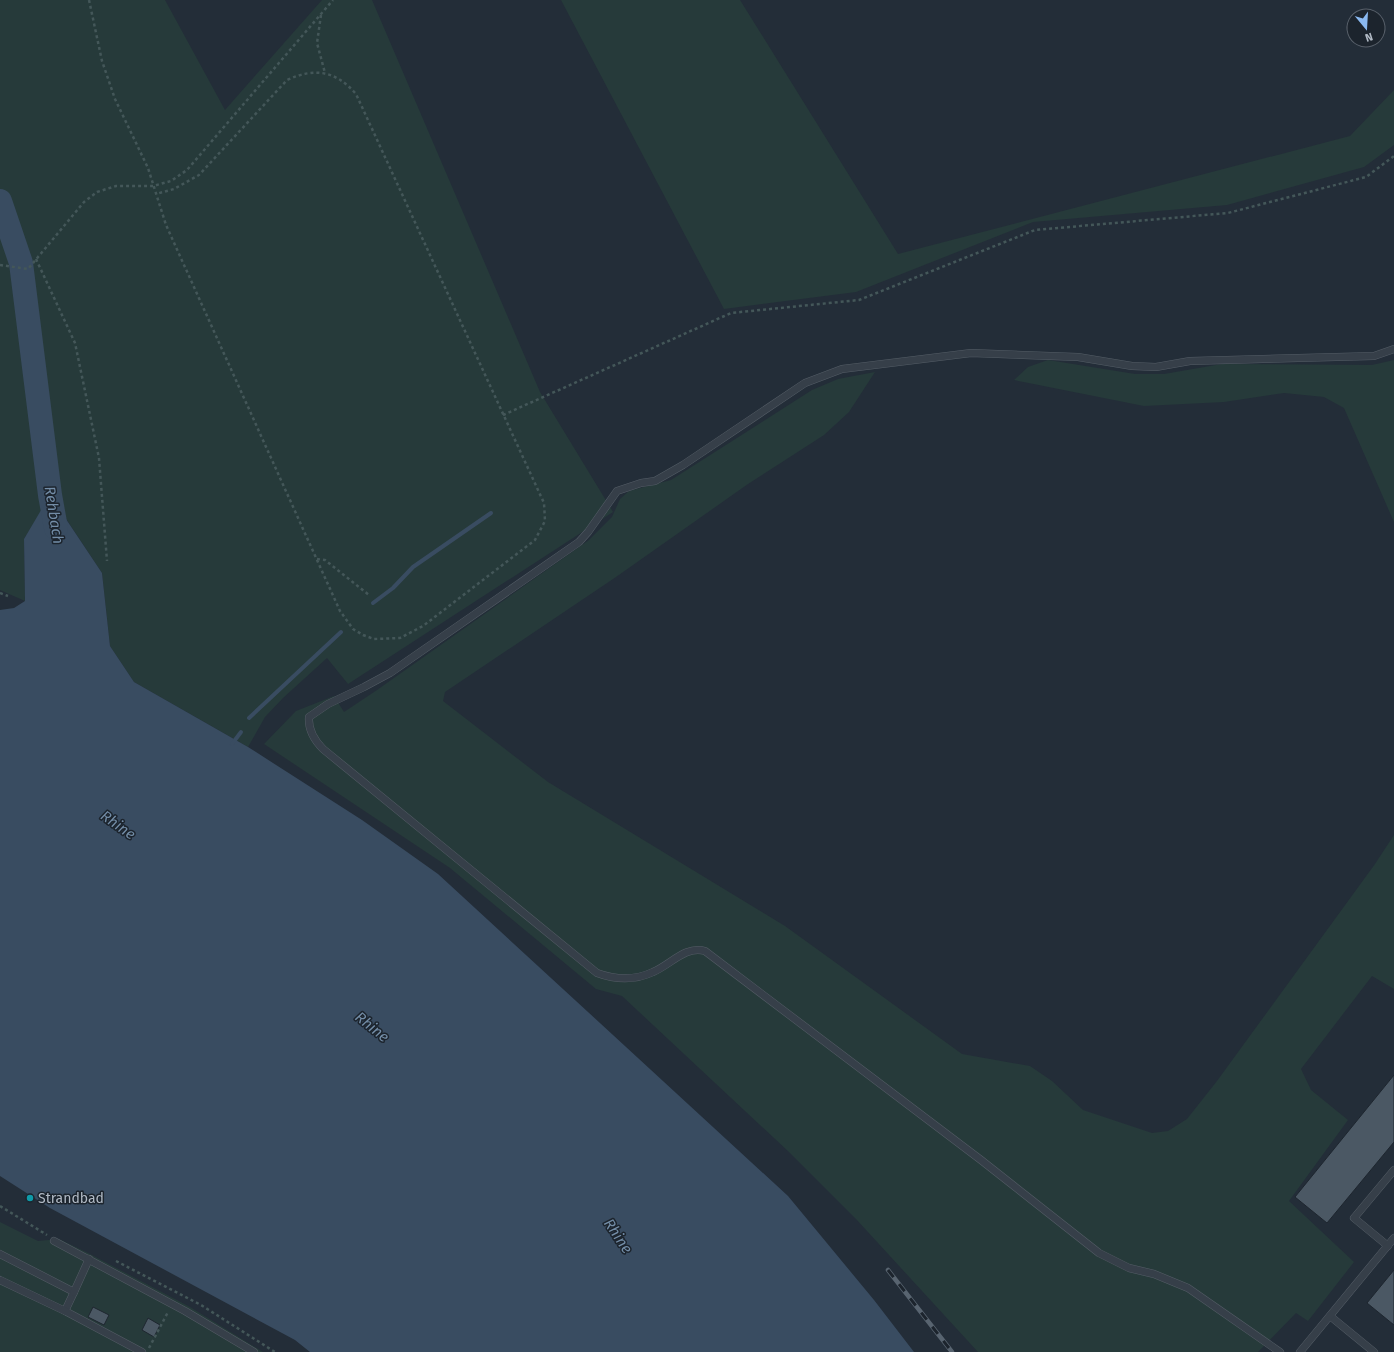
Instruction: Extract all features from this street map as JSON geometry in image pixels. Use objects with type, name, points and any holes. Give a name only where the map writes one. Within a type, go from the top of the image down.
[{"type":"lane","points":[[1280,1352],[1188,1288],[1154,1274],[1129,1268],[1099,1253],[975,1155],[705,951],[698,949],[690,951],[654,972],[632,979],[614,979],[597,973],[323,749],[314,738],[309,718],[328,704],[364,688],[390,673],[579,542],[588,532],[616,491],[641,483],[655,481],[805,383],[831,371],[860,365],[971,353],[1078,357],[1125,366],[1156,367],[1190,361],[1374,356],[1394,349]]},
{"type":"lane","points":[[1388,1246],[1354,1218],[1394,1170]]},
{"type":"lane","points":[[1300,1352],[1394,1238]]},
{"type":"lane","points":[[54,1241],[172,1304],[254,1352]]},
{"type":"lane","points":[[0,1254],[74,1292]]},
{"type":"lane","points":[[65,1311],[89,1259]]},
{"type":"lane","points":[[0,1280],[65,1311],[142,1352]]},
{"type":"lane","points":[[1330,1316],[1374,1352]]},
{"type":"path","points":[[89,0],[102,60],[115,99],[148,168],[154,186],[156,194],[166,225],[340,611],[353,629],[363,636],[374,639],[400,638],[423,626],[535,540],[542,530],[545,521],[544,503],[356,94],[342,80],[325,73],[306,73],[288,80],[199,175],[174,189],[156,194]]},
{"type":"path","points":[[0,265],[28,269],[84,202],[98,192],[116,186],[154,186],[171,181],[187,170],[333,0]]},
{"type":"path","points":[[321,14],[317,43],[325,73]]},
{"type":"path","points":[[503,415],[731,313],[859,300],[1036,230],[1228,213],[1366,177],[1394,156]]},
{"type":"path","points":[[36,259],[76,343],[99,458],[107,561]]},
{"type":"path","points":[[317,559],[325,560],[368,595]]},
{"type":"path","points":[[0,592],[8,596]]},
{"type":"path","points":[[0,1206],[47,1234]]},
{"type":"path","points":[[147,1352],[172,1304]]},
{"type":"green space","points":[[0,0],[165,0],[225,110],[322,0],[372,0],[540,392],[613,512],[348,684],[327,658],[283,698],[265,717],[248,747],[134,682],[110,646],[102,573],[51,496],[24,539],[25,601],[0,590]]},
{"type":"green space","points":[[561,0],[740,0],[898,254],[1350,136],[1394,90],[1394,145],[1364,167],[1227,205],[1033,222],[856,292],[724,309]]},
{"type":"green space","points":[[1048,360],[1135,374],[1164,374],[1222,364],[1372,365],[1394,360],[1394,522],[1344,408],[1324,397],[1284,393],[1224,402],[1144,406],[1014,380],[1028,367]]},
{"type":"green space","points":[[875,372],[849,412],[824,435],[748,484],[616,577],[445,692],[443,701],[548,782],[785,926],[962,1054],[1030,1066],[1052,1081],[1083,1110],[1152,1133],[1168,1131],[1187,1119],[1217,1081],[1375,864],[1394,835],[1394,989],[1372,976],[1301,1069],[1311,1090],[1348,1120],[1289,1201],[1354,1262],[1308,1321],[1296,1313],[1258,1352],[978,1352],[856,1219],[789,1152],[622,996],[596,989],[450,868],[264,744],[296,711],[334,696],[344,712],[377,690],[589,540],[612,517],[620,499],[629,491],[671,480],[812,390],[838,379]]},
{"type":"green space","points":[[0,1222],[38,1241],[59,1239],[88,1253],[190,1307],[263,1352],[0,1352]]},
{"type":"water","name":"Rhine","points":[[50,495],[102,573],[110,646],[134,682],[248,747],[362,820],[438,874],[788,1196],[874,1300],[914,1352],[310,1352],[295,1340],[50,1208],[0,1176],[0,610],[14,608],[25,601],[24,539]]},
{"type":"building","points":[[1394,1075],[1394,1142],[1327,1223],[1295,1197]]},
{"type":"building","points":[[1394,1270],[1394,1325],[1367,1303]]},
{"type":"building","points":[[93,1307],[109,1315],[104,1325],[88,1317]]},
{"type":"building","points":[[148,1318],[160,1325],[154,1337],[142,1330]]},
{"type":"waterway","name":"Rehbach","points":[[0,201],[21,263],[50,495],[56,528]]},
{"type":"waterway","points":[[373,603],[393,588],[413,567],[491,513]]},
{"type":"waterway","points":[[249,718],[341,632]]},
{"type":"waterway","points":[[232,744],[241,732]]},
{"type":"railway","points":[[888,1270],[952,1352]]},
{"type":"place","name":"Strandbad","points":[[30,1198]]}]
